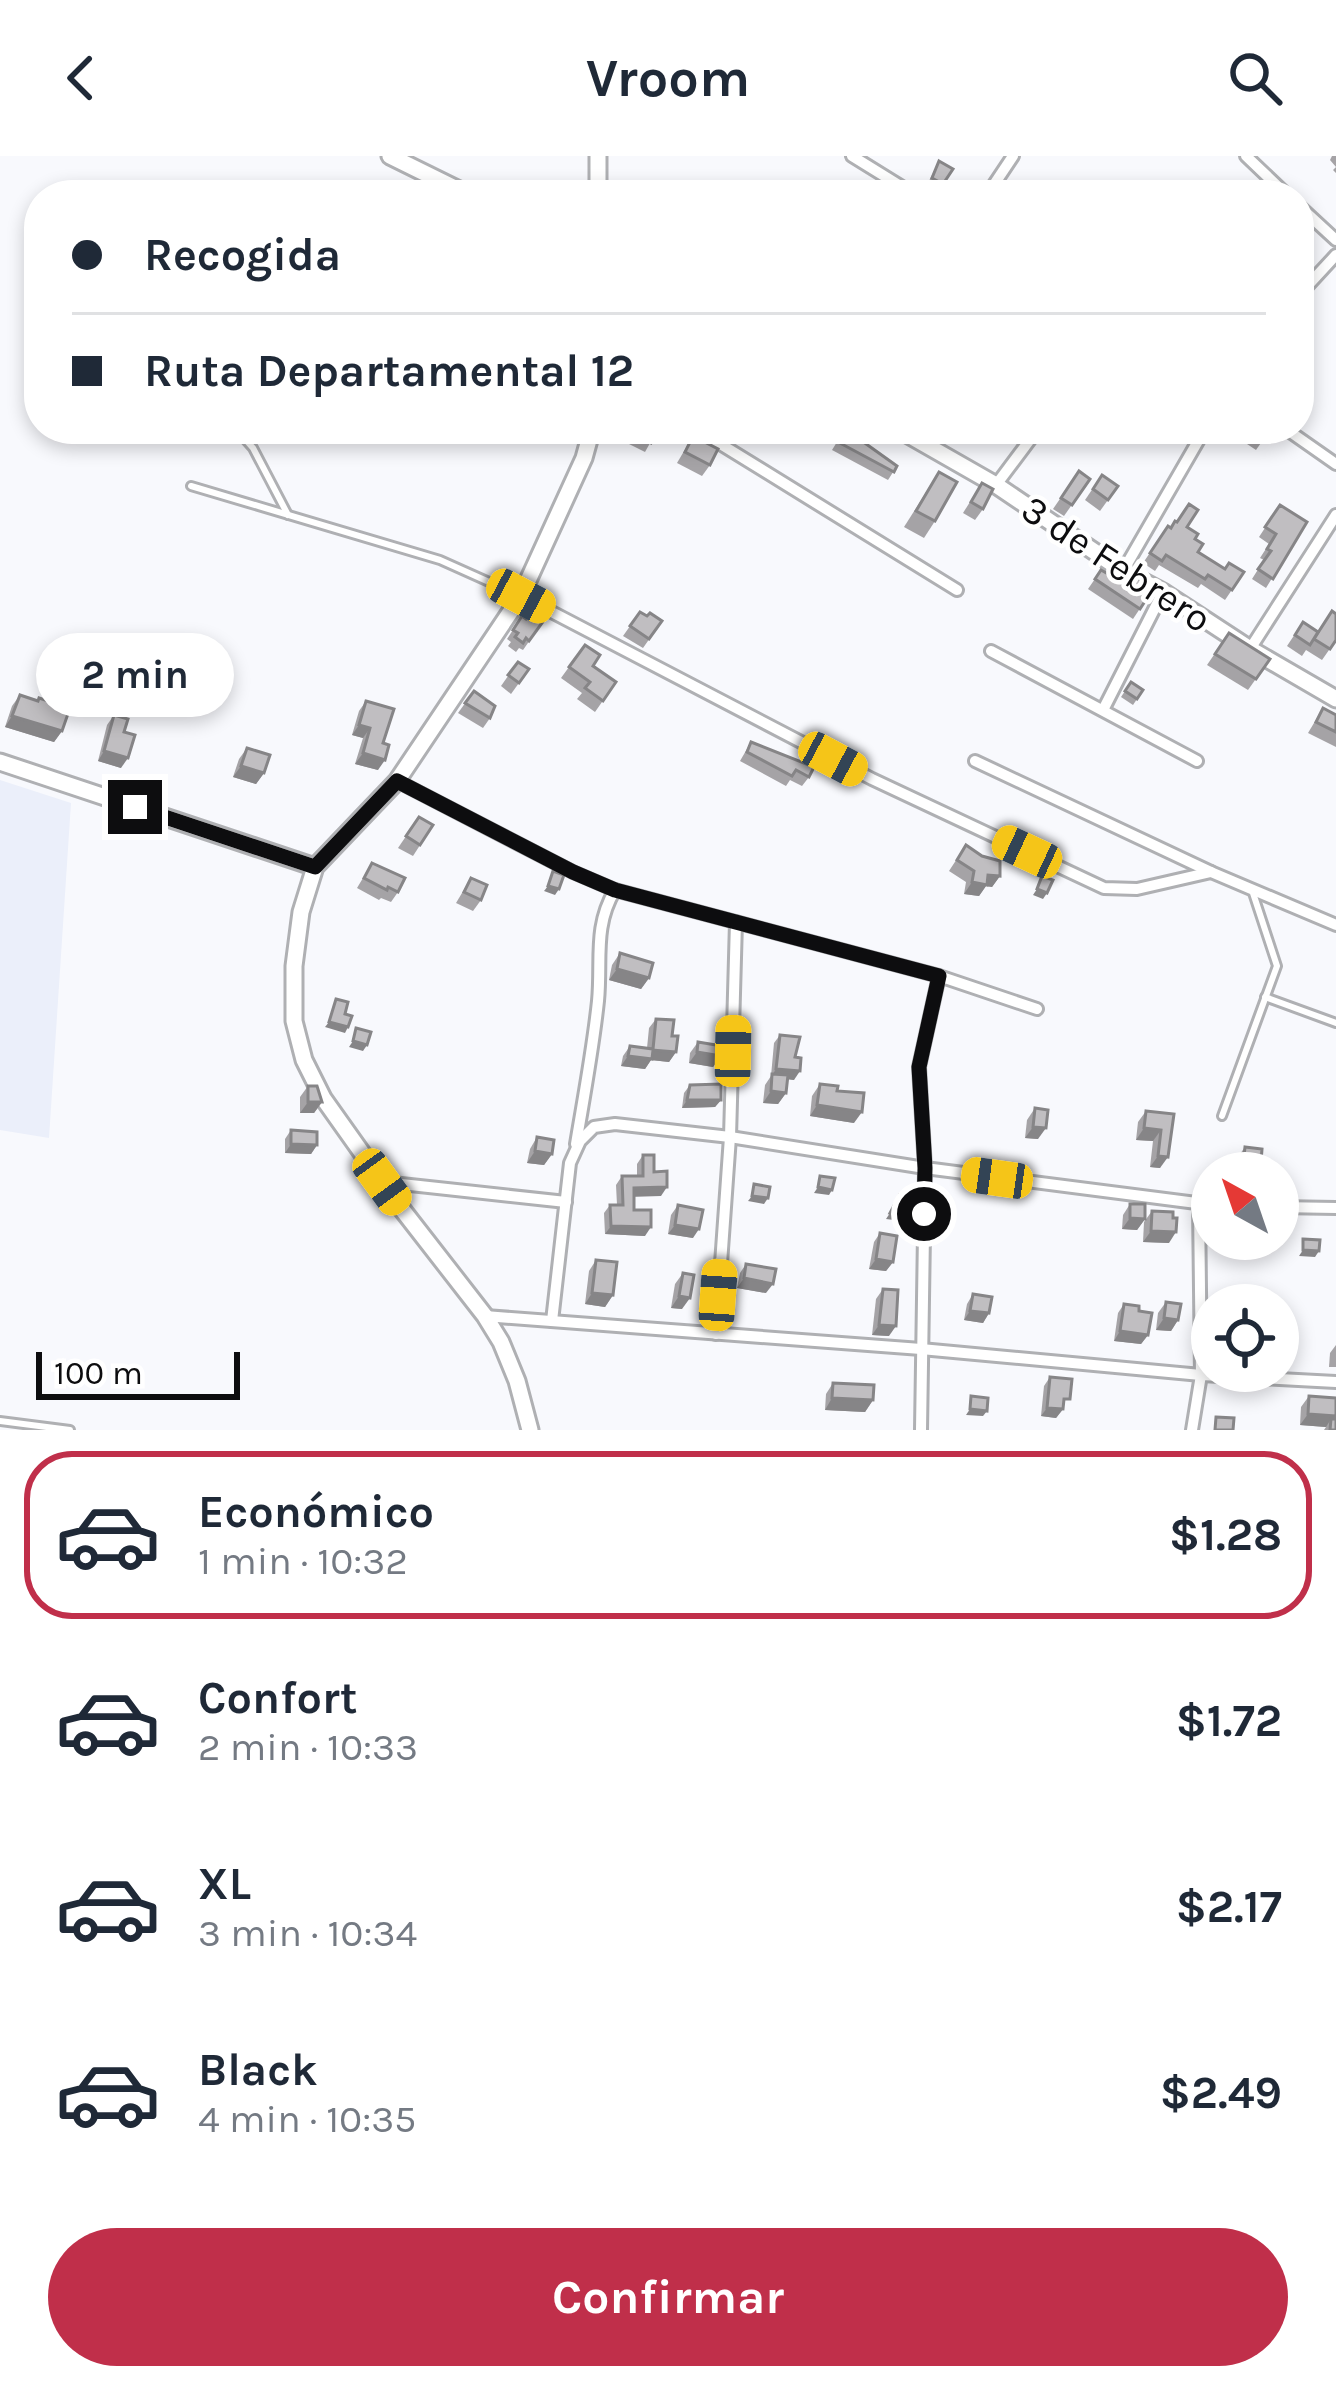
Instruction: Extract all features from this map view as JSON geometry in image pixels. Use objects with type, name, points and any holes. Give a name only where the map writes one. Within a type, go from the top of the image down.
[{"type":"main road","points":[[390,156],[439,180]]},
{"type":"main road","points":[[530,1430],[501,1342],[323,1098],[304,1060],[294,1022],[296,948],[315,867],[397,781],[521,596],[587,444]]},
{"type":"main road","name":"3 de Febrero","points":[[925,444],[1336,699]]},
{"type":"main road","points":[[0,762],[315,867]]},
{"type":"street","points":[[852,156],[891,180]]},
{"type":"street","points":[[1246,156],[1272,180]]},
{"type":"street","points":[[1314,278],[1336,254]]},
{"type":"street","points":[[720,444],[957,590]]},
{"type":"street","points":[[996,484],[1027,444]]},
{"type":"street","points":[[1123,571],[1196,444]]},
{"type":"street","points":[[1307,444],[1336,464]]},
{"type":"street","points":[[1250,649],[1336,515]]},
{"type":"street","points":[[1103,710],[1162,592]]},
{"type":"street","points":[[521,596],[872,779],[1105,888],[1137,889],[1211,872]]},
{"type":"street","points":[[991,651],[1198,761]]},
{"type":"street","points":[[975,761],[1211,872],[1335,923]]},
{"type":"street","points":[[397,781],[615,890],[939,976],[1036,1009]]},
{"type":"street","points":[[575,1153],[598,1000],[600,923],[615,890]]},
{"type":"street","points":[[716,1334],[730,1137],[736,922]]},
{"type":"street","points":[[921,1430],[925,1168],[919,1067],[939,976]]},
{"type":"street","points":[[552,1321],[570,1163],[580,1141],[594,1127],[615,1124],[730,1137],[1191,1203]]},
{"type":"street","points":[[382,1182],[566,1202]]},
{"type":"street","points":[[1299,1207],[1336,1208]]},
{"type":"street","points":[[485,1316],[1191,1374]]},
{"type":"street","points":[[1299,1380],[1336,1382]]},
{"type":"street","points":[[1192,1430],[1198,1392]]},
{"type":"lane","points":[[249,444],[288,515]]},
{"type":"lane","points":[[191,486],[440,560],[521,596]]},
{"type":"lane","points":[[1222,1116],[1277,966],[1252,890]]},
{"type":"lane","points":[[1265,997],[1336,1023]]},
{"type":"lane","points":[[0,1421],[70,1430]]},
{"type":"shaded area","points":[[0,780],[71,803],[49,1138],[0,1130]]},
{"type":"building","points":[[939,161],[953,169],[946,180],[932,178]]},
{"type":"building","points":[[689,444],[718,449],[710,465],[685,452]]},
{"type":"building","points":[[842,444],[866,444],[897,466],[894,472]]},
{"type":"building","points":[[1079,471],[1090,479],[1072,505],[1061,498]]},
{"type":"building","points":[[939,472],[957,482],[935,521],[916,511]]},
{"type":"building","points":[[1102,475],[1118,486],[1108,500],[1093,489]]},
{"type":"building","points":[[982,483],[993,489],[983,509],[971,502]]},
{"type":"building","points":[[1189,504],[1198,510],[1187,527],[1203,544],[1198,552],[1225,569],[1229,563],[1244,572],[1232,590],[1166,555],[1162,561],[1150,553]]},
{"type":"building","points":[[1280,505],[1307,522],[1273,579],[1258,569],[1276,534],[1265,527]]},
{"type":"building","points":[[1101,570],[1117,579],[1123,570],[1148,584],[1144,591],[1149,595],[1140,609],[1095,579]]},
{"type":"building","points":[[538,603],[547,609],[538,621],[542,623],[523,643],[513,630]]},
{"type":"building","points":[[1332,611],[1336,640],[1330,649],[1314,639]]},
{"type":"building","points":[[640,612],[662,621],[649,639],[630,626]]},
{"type":"building","points":[[1303,622],[1318,632],[1310,645],[1295,635]]},
{"type":"building","points":[[1229,633],[1270,659],[1256,679],[1215,654]]},
{"type":"building","points":[[585,645],[600,655],[593,666],[616,682],[603,701],[585,688],[590,682],[569,667]]},
{"type":"building","points":[[518,662],[529,669],[519,683],[508,675]]},
{"type":"building","points":[[1131,682],[1143,690],[1137,699],[1125,691]]},
{"type":"building","points":[[474,691],[495,706],[490,718],[465,703]]},
{"type":"building","points":[[20,695],[70,708],[62,731],[12,716]]},
{"type":"building","points":[[366,701],[394,709],[383,743],[389,745],[385,760],[363,753],[370,728],[359,725]]},
{"type":"building","points":[[1323,708],[1336,715],[1336,732],[1316,722]]},
{"type":"building","points":[[114,715],[128,719],[124,732],[135,735],[128,758],[104,751]]},
{"type":"building","points":[[751,742],[814,767],[809,777],[796,770],[792,776],[747,752]]},
{"type":"building","points":[[247,748],[270,755],[264,773],[241,766]]},
{"type":"building","points":[[419,817],[433,825],[420,845],[406,836]]},
{"type":"building","points":[[966,845],[1000,861],[1000,876],[988,875],[987,885],[972,882],[974,871],[957,860]]},
{"type":"building","points":[[372,863],[405,878],[398,892],[364,878]]},
{"type":"building","points":[[553,871],[564,875],[559,889],[548,886]]},
{"type":"building","points":[[1042,876],[1053,880],[1047,893],[1037,889]]},
{"type":"building","points":[[471,878],[487,885],[481,900],[464,892]]},
{"type":"building","points":[[620,953],[653,963],[649,978],[617,969]]},
{"type":"building","points":[[336,999],[348,1002],[345,1014],[352,1016],[348,1027],[329,1022]]},
{"type":"building","points":[[656,1019],[674,1020],[676,1052],[653,1050],[652,1059],[628,1056],[630,1046],[653,1049]]},
{"type":"building","points":[[356,1028],[371,1032],[367,1045],[353,1041]]},
{"type":"building","points":[[780,1035],[800,1037],[795,1057],[801,1058],[800,1071],[776,1069]]},
{"type":"building","points":[[698,1042],[722,1046],[721,1056],[697,1052]]},
{"type":"building","points":[[772,1074],[788,1075],[786,1093],[771,1091]]},
{"type":"building","points":[[721,1084],[721,1100],[687,1100],[690,1085]]},
{"type":"building","points":[[820,1084],[864,1093],[862,1112],[817,1105]]},
{"type":"building","points":[[308,1086],[317,1086],[322,1102],[308,1102]]},
{"type":"building","points":[[1035,1108],[1048,1110],[1046,1128],[1033,1127]]},
{"type":"building","points":[[1146,1111],[1174,1114],[1168,1157],[1158,1156],[1161,1130],[1144,1128]]},
{"type":"building","points":[[291,1130],[317,1132],[317,1145],[291,1144]]},
{"type":"building","points":[[537,1137],[554,1140],[552,1154],[535,1151]]},
{"type":"building","points":[[643,1155],[654,1155],[654,1172],[667,1171],[667,1187],[634,1188],[634,1210],[651,1210],[651,1227],[611,1226],[610,1205],[623,1205],[622,1176],[643,1176]]},
{"type":"building","points":[[820,1176],[835,1178],[832,1190],[818,1187]]},
{"type":"building","points":[[754,1184],[770,1187],[768,1198],[752,1196]]},
{"type":"building","points":[[899,1196],[913,1216],[890,1213]]},
{"type":"building","points":[[1130,1204],[1145,1204],[1145,1219],[1130,1218]]},
{"type":"building","points":[[678,1205],[703,1210],[699,1229],[675,1225]]},
{"type":"building","points":[[1152,1211],[1173,1212],[1176,1232],[1151,1231]]},
{"type":"building","points":[[880,1233],[897,1236],[893,1262],[876,1259]]},
{"type":"building","points":[[1303,1239],[1320,1240],[1319,1251],[1303,1250]]},
{"type":"building","points":[[596,1260],[617,1262],[613,1295],[592,1293]]},
{"type":"building","points":[[746,1264],[776,1269],[773,1284],[744,1278]]},
{"type":"building","points":[[683,1273],[694,1275],[690,1298],[679,1296]]},
{"type":"building","points":[[883,1289],[898,1290],[896,1326],[879,1325]]},
{"type":"building","points":[[973,1294],[992,1297],[989,1313],[970,1311]]},
{"type":"building","points":[[1166,1302],[1181,1304],[1178,1320],[1164,1318]]},
{"type":"building","points":[[1124,1304],[1152,1313],[1148,1335],[1120,1331]]},
{"type":"building","points":[[1050,1377],[1072,1379],[1070,1399],[1064,1399],[1063,1409],[1047,1408]]},
{"type":"building","points":[[833,1383],[874,1385],[873,1400],[832,1398]]},
{"type":"building","points":[[971,1396],[988,1398],[987,1411],[970,1409]]},
{"type":"building","points":[[1309,1396],[1336,1398],[1336,1416],[1308,1414]]},
{"type":"building","points":[[1216,1417],[1234,1418],[1233,1430],[1215,1430]]},
{"type":"route","points":[[135,807],[315,867],[397,781],[615,890],[939,976],[919,1067],[924,1214]]}]
